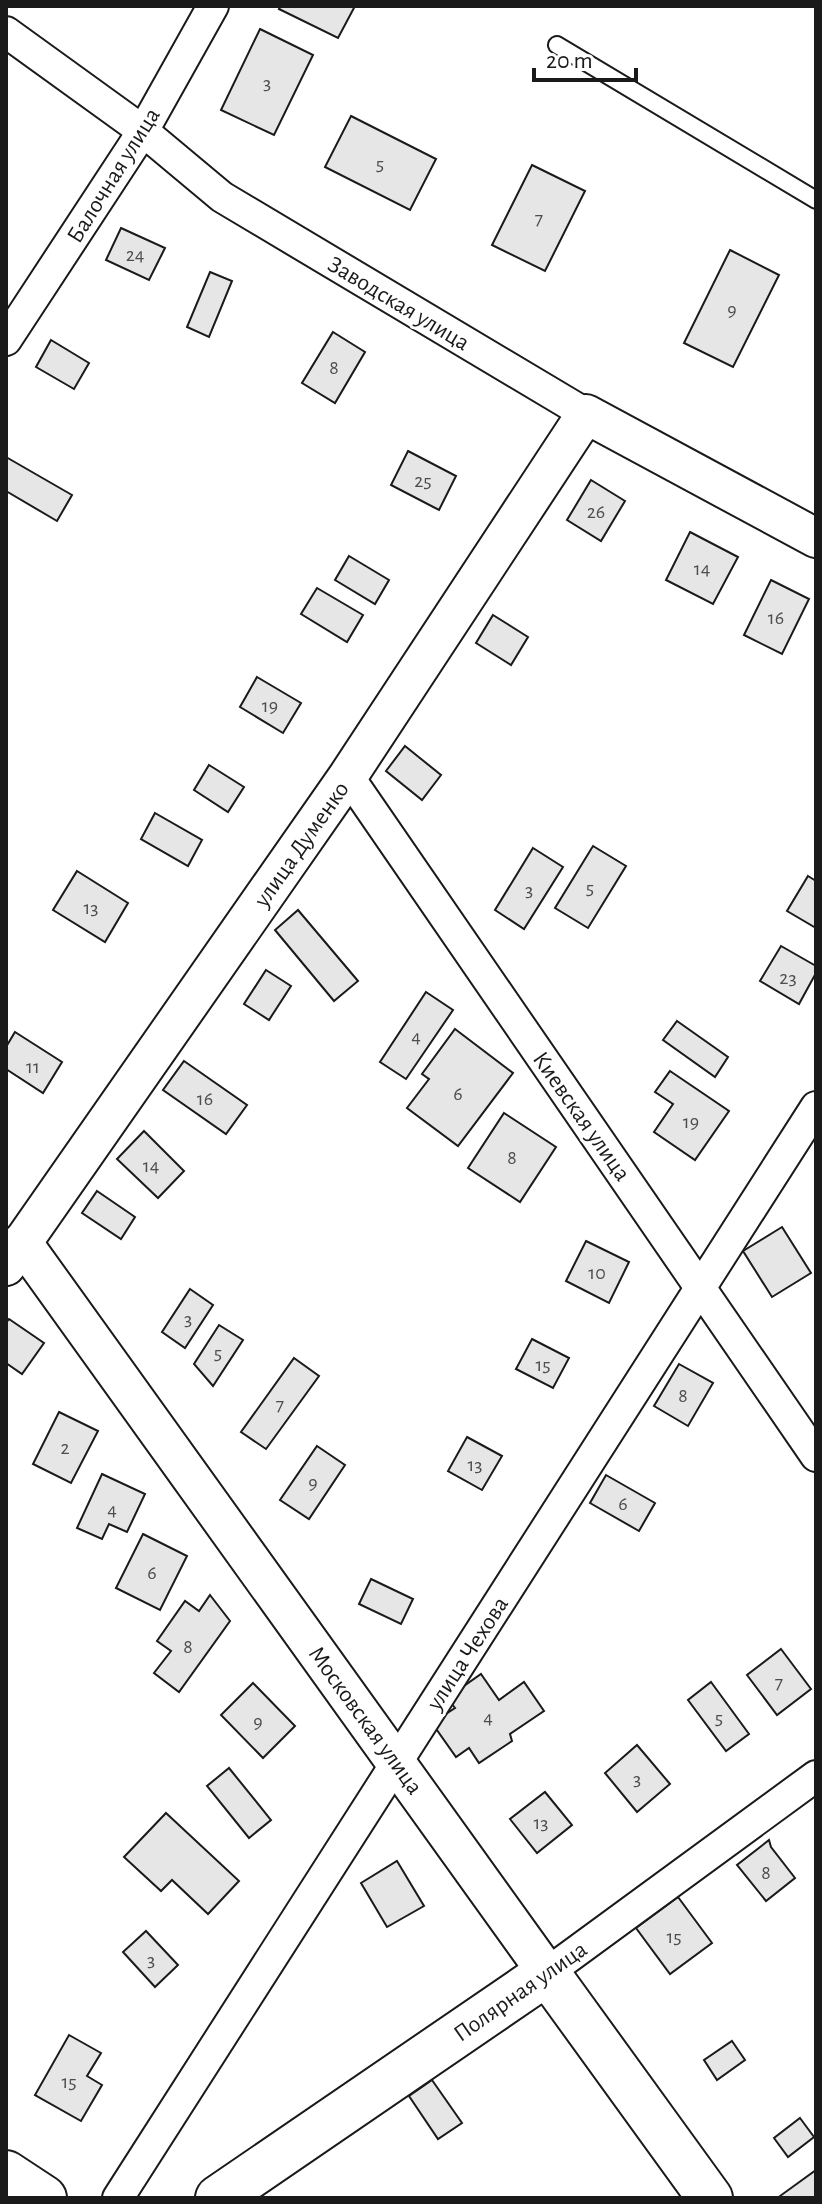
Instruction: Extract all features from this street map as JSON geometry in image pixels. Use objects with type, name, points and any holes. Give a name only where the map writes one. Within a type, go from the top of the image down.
[{"type":"main road","name":"Полярная улица","points":[[218,2198],[547,1973]]},
{"type":"main road","name":"Московская улица","points":[[547,1973],[710,2198]]},
{"type":"main road","points":[[6,2173],[44,2198]]},
{"type":"street","name":"Балочная улица","points":[[6,340],[143,131],[213,6]]},
{"type":"street","name":"Заводская улица","points":[[6,32],[143,131],[222,197],[586,414],[816,538]]},
{"type":"street","name":"улица Думенко","points":[[14,1254],[348,776],[586,414]]},
{"type":"street","name":"Киевская улица","points":[[348,776],[816,1456]]},
{"type":"street","name":"улица Чехова","points":[[118,2198],[816,1107]]},
{"type":"street","name":"Московская улица","points":[[14,1254],[397,1763],[547,1973]]},
{"type":"street","name":"Полярная улица","points":[[547,1973],[816,1776]]},
{"type":"lane","points":[[557,45],[816,200]]},
{"type":"building","points":[[281,6],[355,6],[338,38],[279,9]]},
{"type":"building","points":[[260,29],[313,55],[274,135],[221,110]]},
{"type":"building","points":[[351,116],[436,159],[410,210],[325,167]]},
{"type":"building","points":[[532,165],[585,191],[545,271],[492,245]]},
{"type":"building","points":[[121,228],[165,248],[149,280],[106,260]]},
{"type":"building","points":[[730,250],[779,275],[733,367],[684,343]]},
{"type":"building","points":[[210,272],[232,281],[209,337],[187,327]]},
{"type":"building","points":[[333,332],[365,352],[335,403],[302,383]]},
{"type":"building","points":[[51,340],[89,363],[74,389],[36,367]]},
{"type":"building","points":[[408,451],[456,476],[439,510],[391,485]]},
{"type":"building","points":[[6,457],[72,495],[57,521],[6,491]]},
{"type":"building","points":[[591,480],[625,501],[601,541],[567,520]]},
{"type":"building","points":[[690,532],[738,557],[713,604],[666,580]]},
{"type":"building","points":[[349,556],[389,580],[375,604],[335,580]]},
{"type":"building","points":[[771,580],[809,599],[782,654],[744,635]]},
{"type":"building","points":[[317,588],[363,615],[347,642],[301,614]]},
{"type":"building","points":[[493,615],[528,637],[511,665],[476,643]]},
{"type":"building","points":[[257,677],[301,703],[283,733],[240,707]]},
{"type":"building","points":[[405,746],[441,775],[422,800],[386,771]]},
{"type":"building","points":[[209,765],[244,787],[228,812],[194,790]]},
{"type":"building","points":[[155,813],[202,840],[188,866],[141,839]]},
{"type":"building","points":[[593,846],[626,866],[588,928],[555,908]]},
{"type":"building","points":[[533,848],[563,867],[524,929],[495,910]]},
{"type":"building","points":[[77,871],[128,903],[105,942],[53,910]]},
{"type":"building","points":[[808,876],[816,881],[816,928],[787,911]]},
{"type":"building","points":[[298,910],[358,981],[334,1001],[275,930]]},
{"type":"building","points":[[781,946],[816,966],[816,973],[799,1004],[760,981]]},
{"type":"building","points":[[266,970],[291,986],[269,1020],[244,1004]]},
{"type":"building","points":[[426,992],[453,1010],[406,1079],[380,1062]]},
{"type":"building","points":[[677,1021],[728,1057],[715,1077],[663,1040]]},
{"type":"building","points":[[455,1029],[513,1073],[458,1146],[407,1108],[429,1079],[422,1074]]},
{"type":"building","points":[[15,1032],[62,1062],[43,1093],[6,1069],[6,1047]]},
{"type":"building","points":[[184,1061],[247,1105],[226,1134],[163,1090]]},
{"type":"building","points":[[670,1071],[729,1111],[695,1160],[654,1132],[673,1104],[655,1092]]},
{"type":"building","points":[[504,1113],[556,1147],[520,1202],[468,1168]]},
{"type":"building","points":[[144,1131],[184,1171],[158,1198],[117,1159]]},
{"type":"building","points":[[97,1191],[135,1217],[121,1239],[82,1213]]},
{"type":"building","points":[[782,1227],[811,1273],[772,1297],[743,1251]]},
{"type":"building","points":[[586,1241],[629,1262],[609,1303],[566,1281]]},
{"type":"building","points":[[190,1289],[213,1305],[185,1348],[162,1332]]},
{"type":"building","points":[[9,1319],[44,1343],[22,1374],[6,1363],[6,1323]]},
{"type":"building","points":[[219,1325],[243,1340],[213,1386],[194,1364]]},
{"type":"building","points":[[532,1339],[569,1358],[553,1388],[516,1369]]},
{"type":"building","points":[[294,1358],[319,1376],[266,1449],[241,1432]]},
{"type":"building","points":[[679,1364],[713,1383],[688,1426],[654,1406]]},
{"type":"building","points":[[59,1412],[98,1431],[71,1483],[33,1464]]},
{"type":"building","points":[[467,1437],[502,1456],[482,1490],[448,1471]]},
{"type":"building","points":[[317,1446],[345,1465],[309,1519],[280,1500]]},
{"type":"building","points":[[102,1474],[145,1494],[127,1532],[109,1524],[102,1539],[77,1528]]},
{"type":"building","points":[[606,1475],[655,1503],[639,1531],[590,1503]]},
{"type":"building","points":[[143,1534],[187,1556],[160,1610],[116,1588]]},
{"type":"building","points":[[371,1579],[413,1599],[401,1624],[359,1604]]},
{"type":"building","points":[[210,1595],[230,1621],[179,1692],[154,1673],[171,1651],[157,1641],[185,1601],[199,1611]]},
{"type":"building","points":[[781,1649],[811,1689],[777,1715],[747,1675]]},
{"type":"building","points":[[481,1674],[499,1700],[524,1682],[544,1711],[510,1734],[512,1741],[479,1763],[469,1748],[456,1757],[432,1723],[455,1708],[447,1698]]},
{"type":"building","points":[[711,1682],[749,1734],[726,1751],[688,1700]]},
{"type":"building","points":[[253,1683],[295,1726],[263,1758],[221,1715]]},
{"type":"building","points":[[637,1745],[670,1784],[637,1812],[605,1773]]},
{"type":"building","points":[[229,1768],[271,1820],[249,1838],[207,1786]]},
{"type":"building","points":[[545,1792],[572,1825],[537,1853],[510,1819]]},
{"type":"building","points":[[166,1813],[239,1881],[208,1914],[172,1880],[161,1891],[124,1857]]},
{"type":"building","points":[[769,1840],[795,1878],[766,1901],[737,1865]]},
{"type":"building","points":[[397,1861],[424,1906],[387,1927],[361,1883]]},
{"type":"building","points":[[678,1897],[712,1943],[670,1974],[636,1928]]},
{"type":"building","points":[[146,1931],[178,1965],[155,1987],[123,1952]]},
{"type":"building","points":[[69,2035],[101,2053],[87,2076],[102,2085],[81,2121],[35,2095]]},
{"type":"building","points":[[732,2041],[745,2060],[717,2080],[704,2060]]},
{"type":"building","points":[[432,2080],[462,2123],[438,2139],[409,2096]]},
{"type":"building","points":[[800,2118],[814,2137],[788,2157],[774,2138]]},
{"type":"building","points":[[816,2170],[816,2198],[780,2196]]}]
